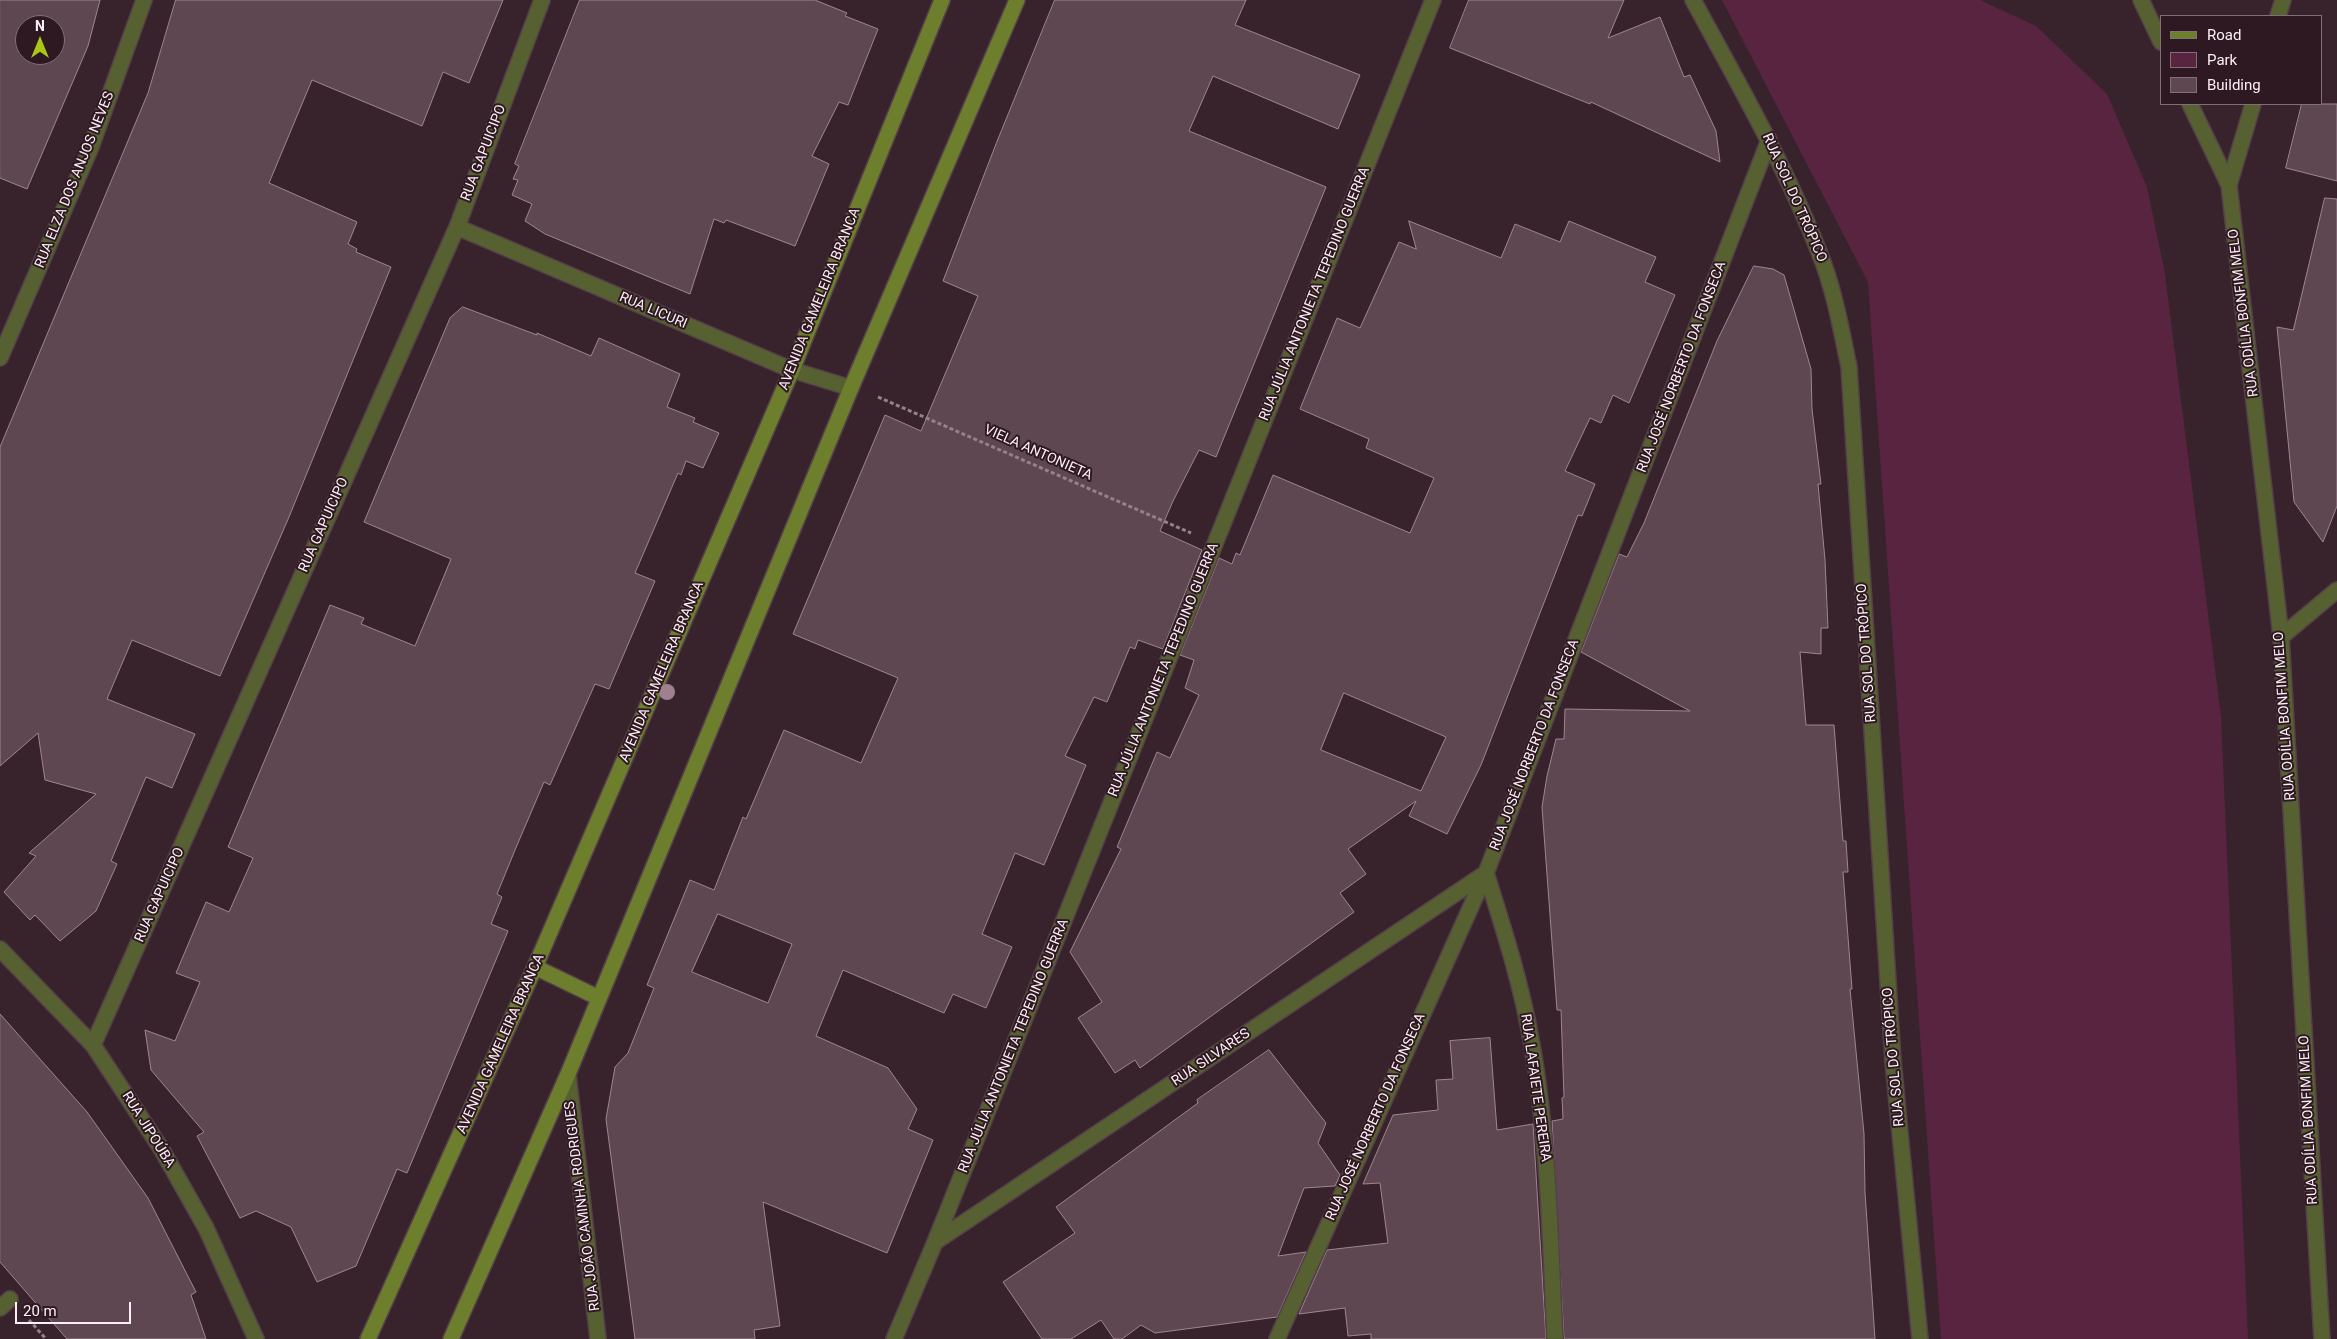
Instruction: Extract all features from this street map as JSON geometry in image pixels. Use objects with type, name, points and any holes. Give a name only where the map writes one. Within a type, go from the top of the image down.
[{"type":"main road","name":"AVENIDA GAMELEIRA BRANCA","points":[[368,1339],[535,967],[792,370],[942,0]]},
{"type":"main road","points":[[451,1339],[568,1074],[851,388],[1017,0]]},
{"type":"main road","points":[[535,967],[599,998]]},
{"type":"street","name":"RUA ELZA DOS ANJOS NEVES","points":[[0,358],[91,147],[144,0]]},
{"type":"street","name":"RUA GAPUICIPO","points":[[93,1045],[457,227],[542,0]]},
{"type":"street","name":"RUA JÚLIA ANTONIETA TEPEDINO GUERRA","points":[[894,1339],[935,1242],[1433,0]]},
{"type":"street","name":"RUA SOL DO TRÓPICO","points":[[1693,0],[1769,140],[1820,254],[1837,312],[1849,367],[1893,1061],[1920,1339]]},
{"type":"street","points":[[2141,0],[2160,40]]},
{"type":"street","points":[[2278,15],[2283,0]]},
{"type":"street","name":"RUA ODÍLIA BONFIM MELO","points":[[2190,105],[2229,185],[2281,637],[2322,1339]]},
{"type":"street","points":[[2229,185],[2253,105]]},
{"type":"street","name":"RUA JOSÉ NORBERTO DA FONSECA","points":[[1277,1339],[1486,873],[1769,140]]},
{"type":"street","name":"RUA LICURI","points":[[457,227],[792,370],[851,388]]},
{"type":"street","points":[[2281,637],[2337,590]]},
{"type":"street","name":"RUA SILVARES","points":[[935,1242],[1486,873]]},
{"type":"street","name":"RUA LAFAIETE PEREIRA","points":[[1486,873],[1514,961],[1532,1045],[1545,1141],[1555,1339]]},
{"type":"street","name":"RUA JIPOÚBA","points":[[0,949],[93,1045],[162,1150],[206,1228],[256,1339]]},
{"type":"street","name":"RUA JOÃO CAMINHA RODRIGUES","points":[[568,1074],[598,1339]]},
{"type":"path","name":"VIELA ANTONIETA","points":[[851,388],[886,400],[1214,544]]},
{"type":"green space","points":[[1722,0],[1980,0],[2036,26],[2107,94],[2147,187],[2165,274],[2221,717],[2248,1339],[1941,1339],[1868,282]]},
{"type":"building","points":[[0,0],[100,0],[88,46],[27,189],[0,178]]},
{"type":"building","points":[[176,0],[503,0],[469,83],[443,72],[422,126],[312,80],[269,183],[357,222],[348,244],[357,249],[356,252],[391,267],[289,517],[220,676],[132,640],[107,699],[195,734],[172,788],[146,777],[111,861],[117,864],[96,911],[60,941],[35,915],[30,920],[4,892],[36,856],[29,853],[96,794],[45,780],[38,733],[0,766],[0,447],[148,93]]},
{"type":"building","points":[[580,0],[815,0],[847,13],[845,16],[878,29],[848,105],[839,102],[812,156],[829,164],[795,246],[726,220],[724,223],[714,219],[690,294],[545,234],[525,221],[532,204],[512,195],[518,180],[513,179],[519,166],[515,164]]},
{"type":"building","points":[[1055,0],[1246,0],[1235,25],[1360,75],[1338,129],[1213,76],[1189,131],[1326,187],[1216,457],[1199,450],[1160,531],[1202,550],[1163,649],[1138,640],[1135,649],[1130,647],[1107,702],[1094,697],[1065,756],[1086,765],[1044,865],[1015,853],[982,934],[1012,947],[986,1008],[953,994],[944,1013],[843,970],[816,1036],[888,1068],[917,1109],[908,1129],[933,1140],[887,1253],[763,1202],[780,1326],[754,1330],[755,1339],[635,1339],[606,1119],[615,1067],[628,1053],[654,988],[647,985],[690,880],[714,890],[743,817],[746,819],[784,730],[861,763],[898,678],[793,634],[885,415],[921,431],[978,296],[943,281]],"holes":[[[718,914],[792,944],[768,1003],[692,972]]]},
{"type":"building","points":[[1469,0],[1624,0],[1608,38],[1660,17],[1684,77],[1690,75],[1716,131],[1720,162],[1591,102],[1590,104],[1450,48]]},
{"type":"building","points":[[2337,104],[2337,181],[2286,168],[2302,105]]},
{"type":"building","points":[[2325,198],[2337,199],[2337,506],[2323,542],[2294,502],[2277,327],[2293,330]]},
{"type":"building","points":[[1409,221],[1501,258],[1515,224],[1560,242],[1569,221],[1656,257],[1645,282],[1675,295],[1629,403],[1613,395],[1601,423],[1590,418],[1565,471],[1595,484],[1582,516],[1578,515],[1481,765],[1447,834],[1409,816],[1416,801],[1348,849],[1366,874],[1340,893],[1354,912],[1140,1068],[1135,1060],[1115,1073],[1078,1018],[1102,1002],[1070,952],[1121,849],[1117,847],[1157,752],[1170,758],[1199,695],[1185,688],[1194,660],[1180,655],[1219,558],[1232,564],[1236,553],[1240,555],[1273,475],[1410,533],[1434,478],[1366,448],[1369,439],[1300,409],[1337,318],[1360,328],[1399,242],[1416,249]],"holes":[[[1344,693],[1446,737],[1421,791],[1321,750]]]},
{"type":"building","points":[[1754,266],[1773,269],[1784,275],[1811,369],[1812,409],[1821,484],[1818,484],[1825,560],[1828,628],[1821,628],[1821,654],[1800,652],[1806,725],[1834,725],[1843,841],[1846,841],[1848,872],[1843,872],[1852,989],[1850,989],[1864,1134],[1865,1192],[1875,1339],[1564,1339],[1552,1121],[1563,1119],[1562,1098],[1564,1097],[1561,1010],[1557,1010],[1542,807],[1547,776],[1556,739],[1564,739],[1565,709],[1690,711],[1581,652],[1619,554],[1627,557],[1644,523],[1717,341]]},
{"type":"building","points":[[463,307],[537,335],[537,333],[591,356],[599,338],[680,374],[667,407],[695,418],[693,422],[719,433],[703,468],[686,461],[681,475],[678,473],[635,573],[655,581],[609,689],[595,684],[550,785],[544,782],[515,850],[497,894],[502,897],[491,924],[508,931],[407,1173],[397,1169],[356,1266],[317,1282],[291,1227],[256,1211],[240,1218],[197,1136],[204,1132],[151,1070],[145,1030],[175,1041],[200,982],[176,973],[206,902],[229,912],[253,858],[228,847],[330,605],[364,618],[361,624],[415,646],[451,559],[364,522],[450,318]]},
{"type":"building","points":[[0,1014],[87,1112],[148,1198],[196,1292],[191,1295],[206,1339],[67,1339],[0,1262]]},
{"type":"building","points":[[1490,1038],[1497,1130],[1533,1124],[1546,1339],[1371,1339],[1371,1334],[1348,1336],[1345,1308],[1299,1314],[1327,1250],[1388,1243],[1380,1183],[1363,1184],[1393,1115],[1438,1110],[1436,1080],[1453,1079],[1450,1041]]},
{"type":"building","points":[[1269,1050],[1326,1123],[1318,1143],[1340,1175],[1335,1186],[1304,1188],[1278,1256],[1306,1252],[1277,1317],[1155,1333],[1141,1325],[1122,1339],[1114,1339],[1101,1320],[1071,1339],[1042,1339],[1003,1282],[1075,1233],[1056,1207],[1198,1103],[1197,1100]]}]
